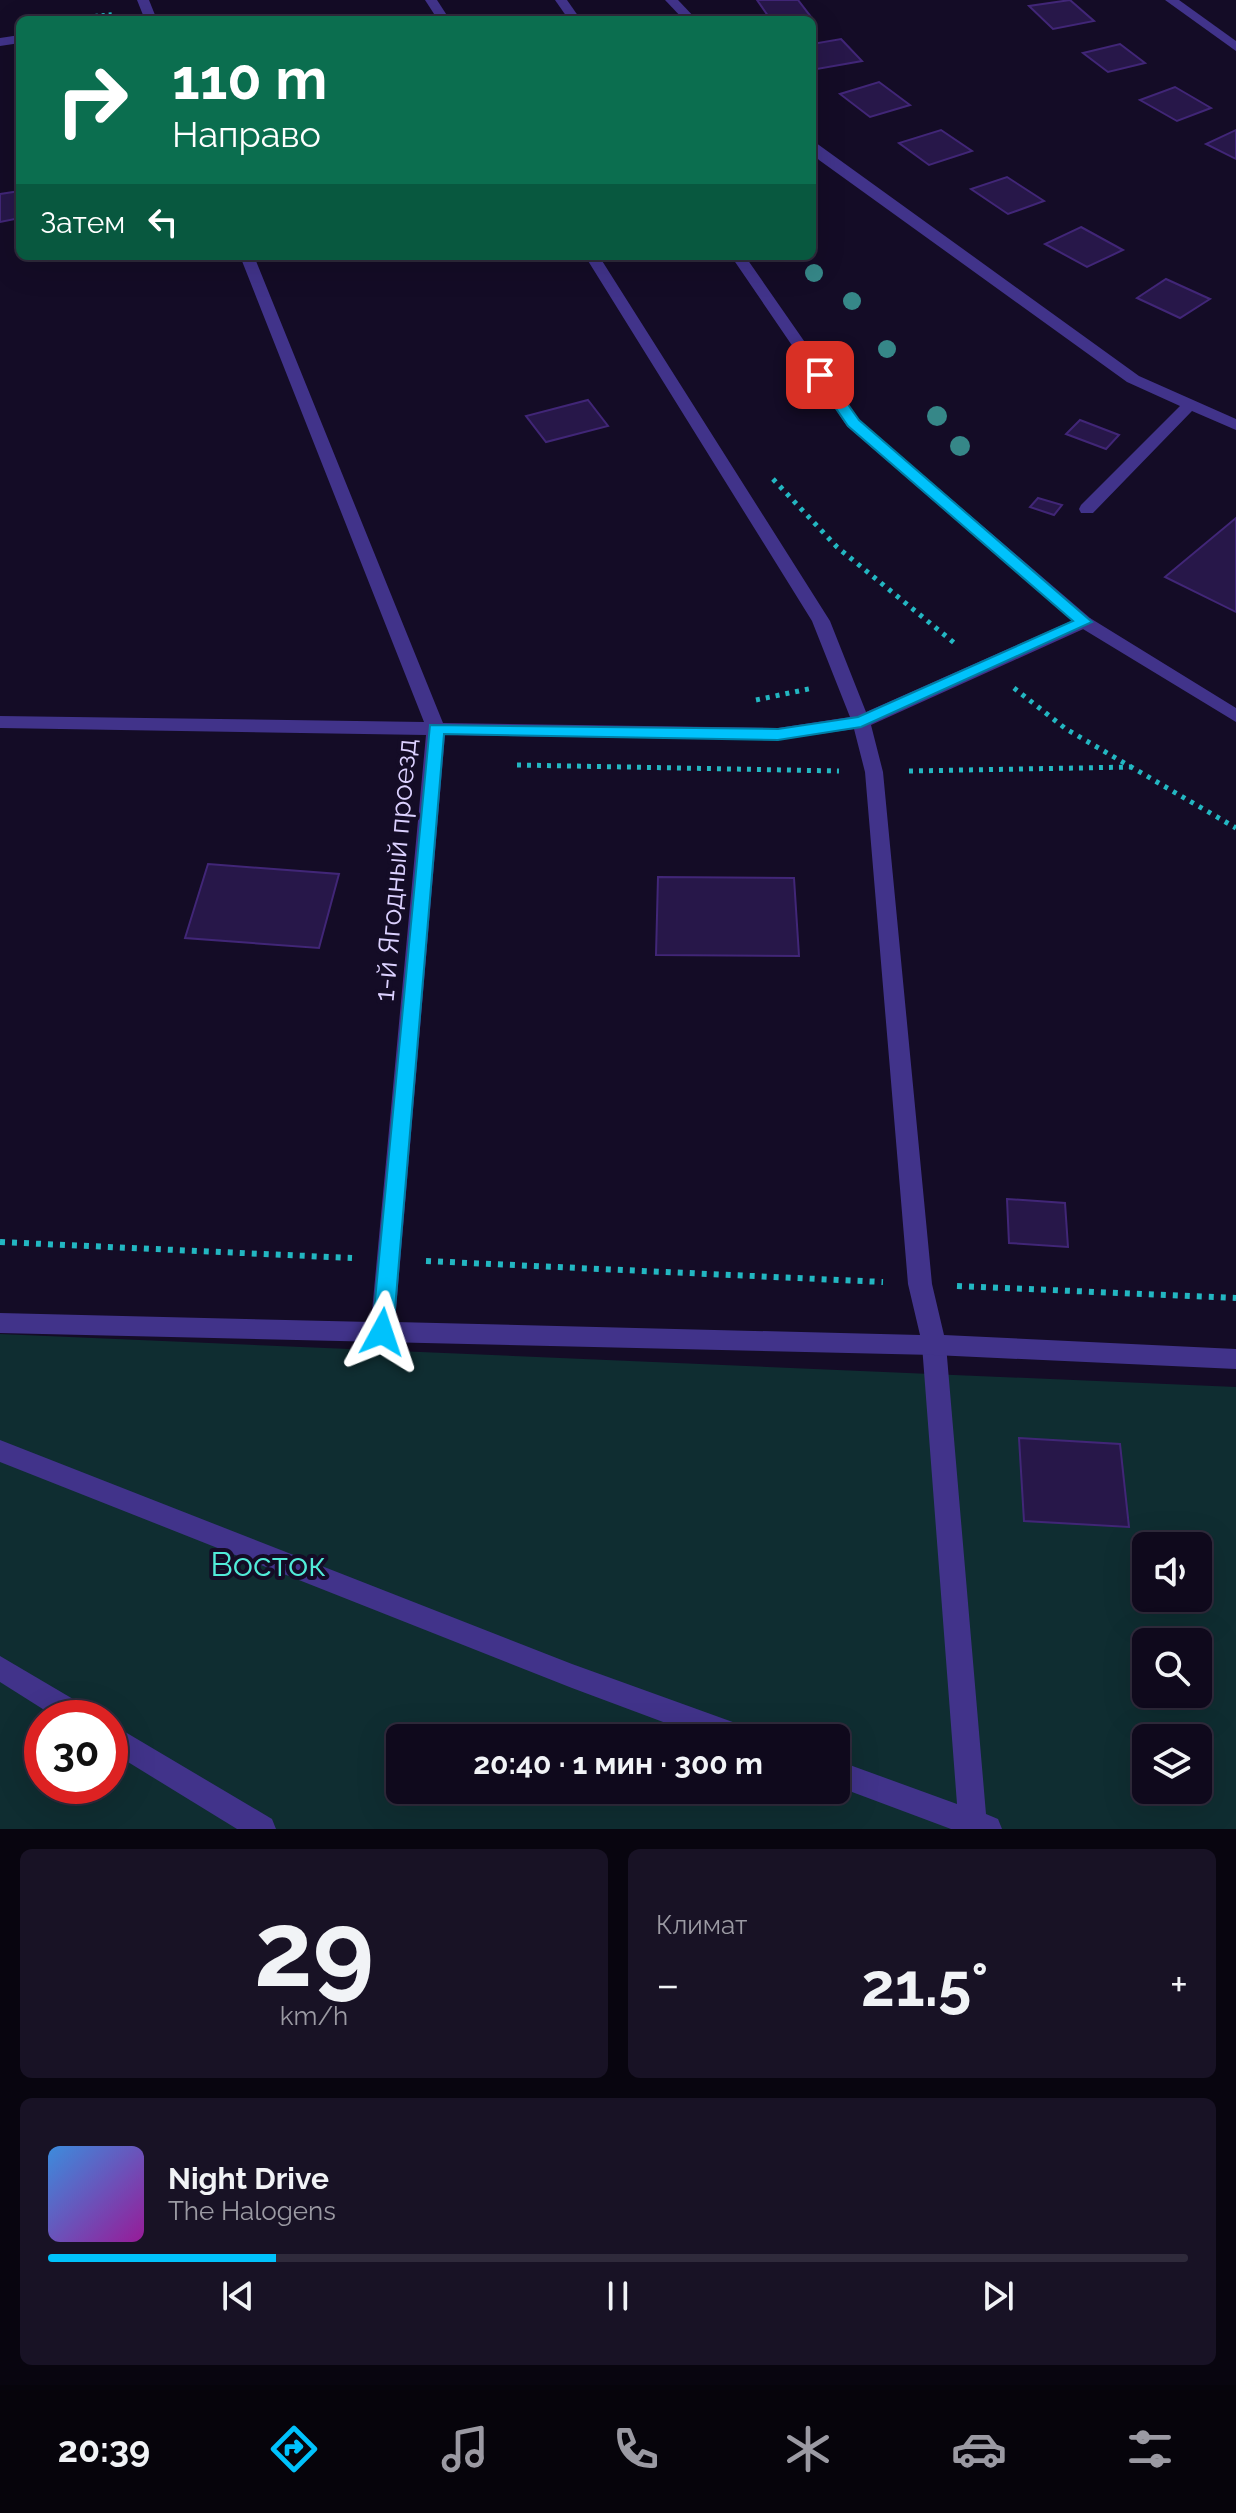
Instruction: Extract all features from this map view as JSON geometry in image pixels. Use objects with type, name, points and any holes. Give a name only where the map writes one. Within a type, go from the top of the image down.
[{"type":"street","points":[[671,0],[687,16]]},
{"type":"street","points":[[1171,0],[1236,47]]},
{"type":"street","points":[[816,148],[1133,379],[1236,425]]},
{"type":"street","name":"1-й Ягодный проезд","points":[[249,260],[436,729],[382,1332]]},
{"type":"street","points":[[595,260],[821,621],[861,722],[874,772],[920,1284],[934,1345],[978,1827],[850,1778]]},
{"type":"street","points":[[741,260],[853,423],[1084,622],[1236,716]]},
{"type":"street","points":[[1087,509],[1190,404]]},
{"type":"street","points":[[0,722],[778,734],[861,722],[1084,622]]},
{"type":"street","points":[[0,1323],[934,1345],[1236,1359]]},
{"type":"street","points":[[0,1451],[572,1676],[703,1724]]},
{"type":"street","points":[[0,1668],[52,1700]]},
{"type":"street","points":[[128,1747],[262,1829]]},
{"type":"path","points":[[80,16],[113,11],[115,16]]},
{"type":"path","points":[[773,478],[791,501],[888,591],[1066,729],[1236,828]]},
{"type":"path","points":[[0,1242],[1236,1298]]},
{"type":"green space","name":"Восток","points":[[0,1334],[1236,1387],[1236,1829],[0,1829]]},
{"type":"building","points":[[757,0],[798,0],[810,16],[768,16]]},
{"type":"building","points":[[1070,0],[1094,21],[1053,29],[1029,6]]},
{"type":"building","points":[[841,39],[862,61],[817,69],[816,43]]},
{"type":"building","points":[[1120,44],[1145,63],[1108,72],[1083,53]]},
{"type":"building","points":[[879,82],[910,105],[870,117],[840,94]]},
{"type":"building","points":[[1175,87],[1211,108],[1177,121],[1140,100]]},
{"type":"building","points":[[941,130],[972,151],[929,165],[899,143]]},
{"type":"building","points":[[1236,130],[1236,159],[1206,144]]},
{"type":"building","points":[[1007,177],[1044,201],[1008,214],[971,189]]},
{"type":"building","points":[[16,192],[16,219],[0,222],[0,194]]},
{"type":"building","points":[[1081,227],[1123,250],[1087,267],[1045,244]]},
{"type":"building","points":[[1166,279],[1210,299],[1180,318],[1137,298]]},
{"type":"building","points":[[588,400],[608,426],[546,442],[526,416]]},
{"type":"building","points":[[1080,420],[1119,435],[1106,449],[1066,434]]},
{"type":"building","points":[[1038,498],[1062,505],[1054,515],[1030,507]]},
{"type":"building","points":[[1236,518],[1236,612],[1165,577]]},
{"type":"building","points":[[208,864],[339,874],[319,948],[185,938]]},
{"type":"building","points":[[658,877],[794,878],[799,956],[656,955]]},
{"type":"building","points":[[1007,1199],[1065,1203],[1068,1247],[1009,1243]]},
{"type":"building","points":[[1019,1438],[1120,1444],[1129,1527],[1024,1521]]},
{"type":"route","points":[[382,1332],[436,729],[778,734],[861,722],[1084,622],[853,423],[820,375]]}]
